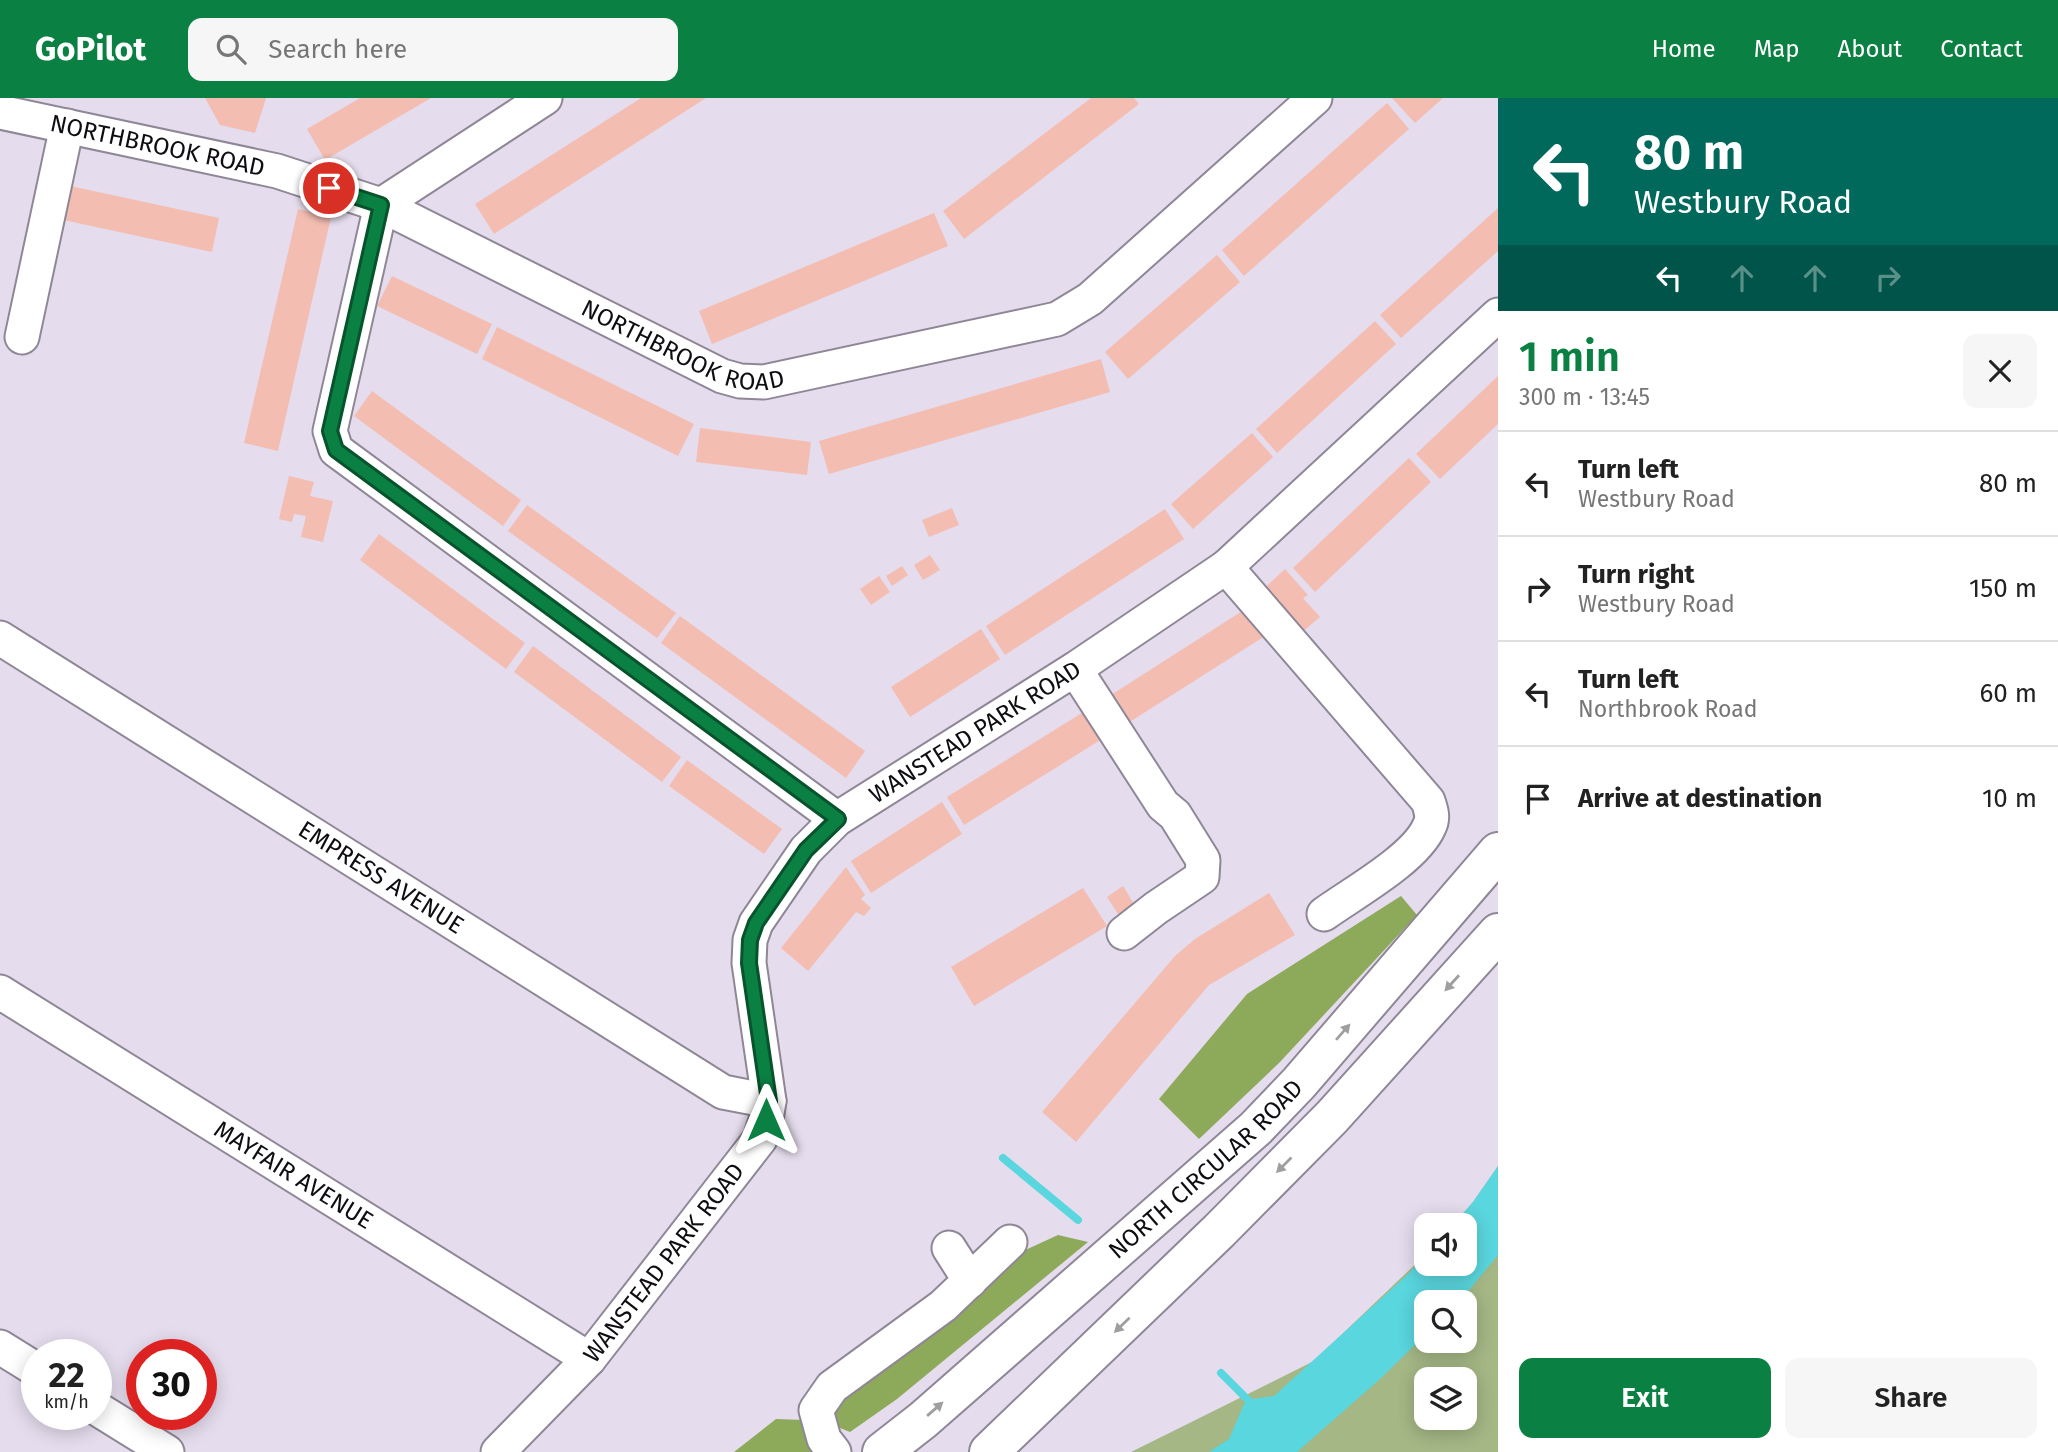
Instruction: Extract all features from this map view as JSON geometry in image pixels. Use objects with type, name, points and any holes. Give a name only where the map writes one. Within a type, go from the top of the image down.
[{"type":"highway","name":"NORTH CIRCULAR ROAD","points":[[882,1452],[923,1420],[1256,1128],[1299,1083],[1498,852]]},
{"type":"highway","name":"NORTH CIRCULAR ROAD","points":[[989,1452],[1219,1231],[1332,1117],[1498,933]]},
{"type":"street","points":[[545,98],[381,205],[330,431],[336,450],[838,819]]},
{"type":"street","name":"NORTHBROOK ROAD","points":[[0,112],[277,171],[381,205],[722,376],[740,382],[764,382],[1057,319],[1090,299],[1315,98]]},
{"type":"street","points":[[22,338],[67,126]]},
{"type":"street","name":"WANSTEAD PARK ROAD","points":[[498,1452],[589,1359],[760,1139],[769,1101],[749,963],[750,940],[756,923],[806,850],[838,819],[1075,670],[1226,567],[1498,315]]},
{"type":"street","points":[[1226,567],[1428,801],[1432,815],[1429,827],[1410,853],[1324,914]]},
{"type":"street","name":"EMPRESS AVENUE","points":[[0,638],[723,1092],[769,1101]]},
{"type":"street","points":[[1075,670],[1203,860],[1202,877],[1124,933]]},
{"type":"street","name":"MAYFAIR AVENUE","points":[[0,992],[589,1359]]},
{"type":"street","points":[[834,1452],[824,1439],[816,1410],[832,1387],[943,1306],[1010,1242]]},
{"type":"street","points":[[950,1248],[970,1280]]},
{"type":"street","points":[[0,1347],[21,1360]]},
{"type":"street","points":[[112,1418],[167,1452]]},
{"type":"green space","points":[[1401,896],[1417,915],[1279,1063],[1199,1139],[1159,1099],[1247,994]]},
{"type":"green space","points":[[1498,1166],[1498,1452],[1131,1452],[1314,1361],[1414,1265],[1414,1276],[1477,1276],[1477,1213],[1463,1213]]},
{"type":"green space","points":[[1058,1235],[1088,1242],[897,1399],[850,1432],[830,1424],[830,1404],[1021,1252]]},
{"type":"green space","points":[[776,1419],[804,1420],[820,1452],[734,1452]]},
{"type":"water","points":[[1498,1166],[1498,1255],[1469,1290],[1414,1290],[1414,1346],[1380,1379],[1297,1452],[1209,1452],[1229,1439],[1244,1404],[1252,1399],[1274,1396],[1414,1267],[1414,1276],[1477,1276],[1477,1213],[1463,1213]]},
{"type":"building","points":[[205,98],[266,98],[255,133],[220,125]]},
{"type":"building","points":[[360,98],[431,98],[325,160],[307,129]]},
{"type":"building","points":[[641,98],[706,98],[494,234],[475,204]]},
{"type":"building","points":[[1091,98],[1134,98],[1139,104],[964,239],[943,211]]},
{"type":"building","points":[[1392,98],[1443,98],[1415,123]]},
{"type":"building","points":[[1387,103],[1409,129],[1244,276],[1222,250]]},
{"type":"building","points":[[61,184],[219,218],[212,252],[54,218]]},
{"type":"building","points":[[1498,208],[1498,251],[1401,338],[1380,315]]},
{"type":"building","points":[[298,209],[331,217],[278,451],[244,443]]},
{"type":"building","points":[[934,213],[948,246],[712,344],[699,311]]},
{"type":"building","points":[[1217,255],[1240,282],[1128,379],[1105,352]]},
{"type":"building","points":[[392,276],[492,324],[477,354],[377,306]]},
{"type":"building","points":[[1375,321],[1396,344],[1277,453],[1256,429]]},
{"type":"building","points":[[497,327],[694,424],[678,456],[482,359]]},
{"type":"building","points":[[1101,359],[1110,392],[829,474],[819,441]]},
{"type":"building","points":[[1498,376],[1498,424],[1440,479],[1416,454]]},
{"type":"building","points":[[372,391],[521,500],[503,526],[354,416]]},
{"type":"building","points":[[700,428],[811,442],[807,475],[696,462]]},
{"type":"building","points":[[1252,433],[1273,457],[1193,529],[1171,504]]},
{"type":"building","points":[[1409,458],[1431,482],[1315,592],[1293,568]]},
{"type":"building","points":[[289,476],[314,482],[310,496],[333,501],[323,542],[301,537],[306,516],[294,514],[292,522],[279,519]]},
{"type":"building","points":[[527,505],[676,613],[657,638],[508,531]]},
{"type":"building","points":[[952,508],[959,525],[929,537],[922,520]]},
{"type":"building","points":[[1165,509],[1184,539],[1005,655],[986,626]]},
{"type":"building","points":[[379,534],[525,643],[506,669],[360,560]]},
{"type":"building","points":[[930,555],[940,570],[923,580],[914,565]]},
{"type":"building","points":[[902,566],[908,575],[892,586],[886,576]]},
{"type":"building","points":[[1285,569],[1308,595],[1303,598],[1320,617],[1300,634],[1258,594]]},
{"type":"building","points":[[879,576],[890,592],[871,605],[860,589]]},
{"type":"building","points":[[1247,608],[1265,636],[1128,723],[1111,695]]},
{"type":"building","points":[[680,616],[865,751],[846,778],[661,643]]},
{"type":"building","points":[[981,629],[1000,659],[910,717],[891,687]]},
{"type":"building","points":[[533,646],[681,757],[662,782],[514,672]]},
{"type":"building","points":[[1085,711],[1102,739],[964,825],[947,797]]},
{"type":"building","points":[[687,760],[782,829],[764,854],[669,786]]},
{"type":"building","points":[[942,802],[962,834],[871,893],[851,861]]},
{"type":"building","points":[[846,867],[865,895],[861,899],[871,908],[864,916],[856,912],[808,971],[781,948]]},
{"type":"building","points":[[1123,886],[1134,904],[1118,914],[1107,897]]},
{"type":"building","points":[[1083,888],[1107,926],[974,1006],[951,967]]},
{"type":"building","points":[[1269,893],[1295,935],[1209,985],[1076,1142],[1042,1112],[1175,956],[1195,939]]},
{"type":"waterway","points":[[1003,1158],[1078,1220]]},
{"type":"waterway","points":[[1221,1373],[1256,1408]]},
{"type":"route","points":[[329,188],[381,205],[330,431],[336,450],[838,819],[806,850],[756,923],[750,940],[749,963],[769,1101],[766,1120]]}]
